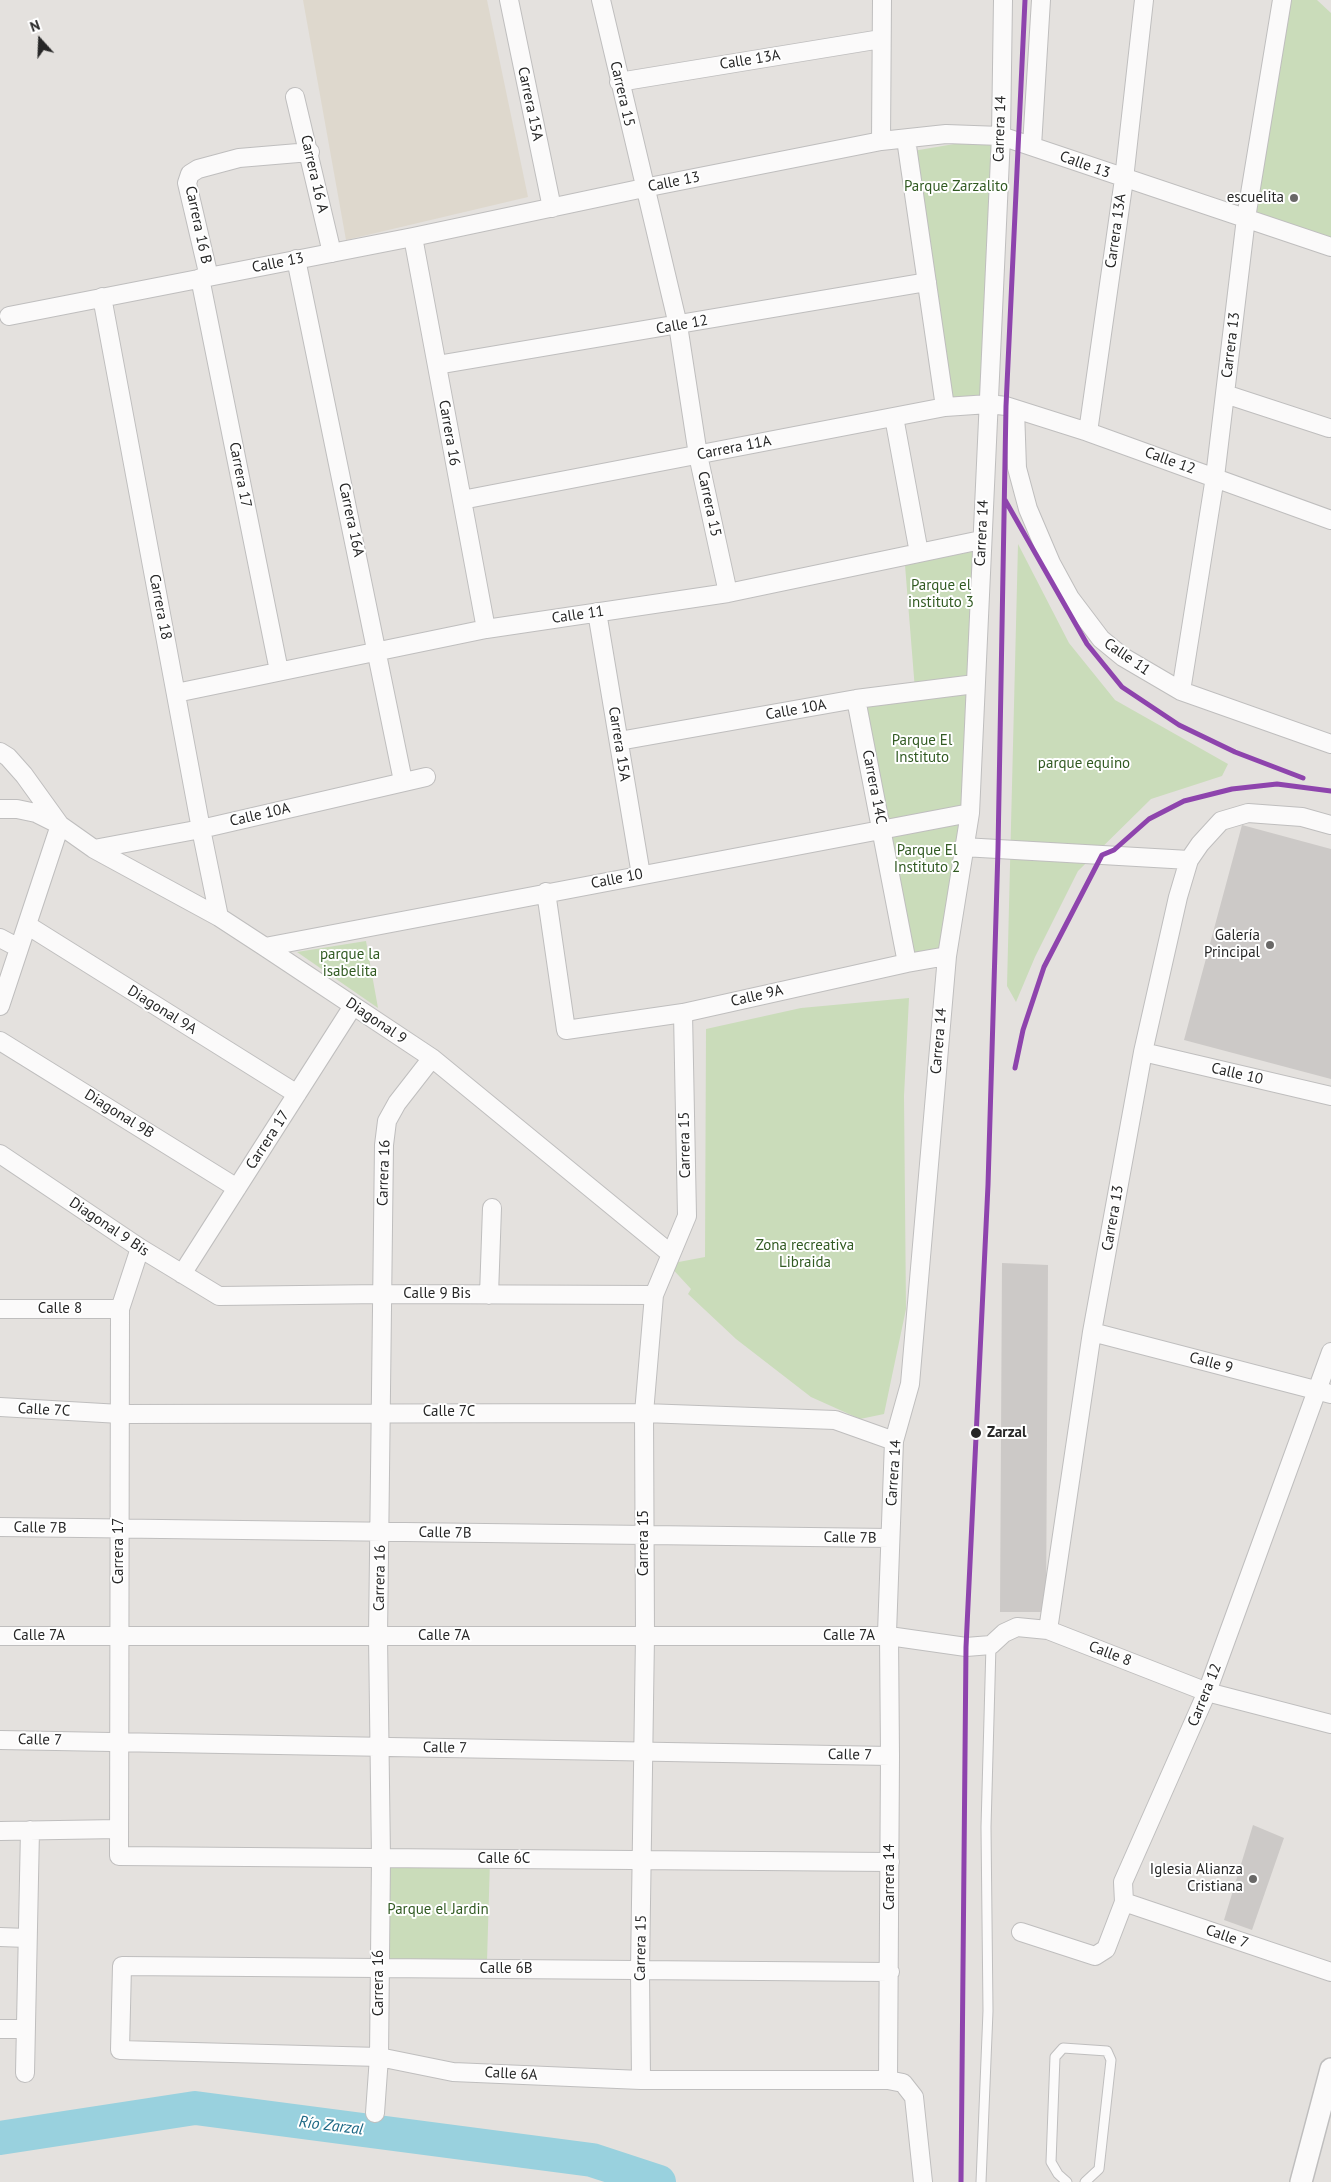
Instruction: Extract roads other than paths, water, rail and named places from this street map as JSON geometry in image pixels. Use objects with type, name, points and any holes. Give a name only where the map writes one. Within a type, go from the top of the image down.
[{"type":"street","name":"Carrera 15A","points":[[509,0],[552,208]]},
{"type":"street","name":"Carrera 15","points":[[600,0],[678,325],[698,455],[728,593]]},
{"type":"street","points":[[881,142],[882,0]]},
{"type":"street","name":"Carrera 14","points":[[895,2082],[890,1972],[889,1636],[887,1633],[894,1441],[910,1384],[946,956],[970,813],[1000,136],[1003,0]]},
{"type":"street","points":[[1032,146],[1041,0]]},
{"type":"street","name":"Carrera 13A","points":[[1088,432],[1124,179],[1144,0]]},
{"type":"street","name":"Carrera 13","points":[[1181,691],[1215,477],[1246,218],[1282,0]]},
{"type":"street","name":"Calle 13A","points":[[619,82],[881,39]]},
{"type":"street","name":"Carrera 16 A","points":[[295,97],[310,152],[332,252]]},
{"type":"street","name":"Calle 13","points":[[8,316],[413,237],[644,188],[881,142],[946,134],[1000,136],[1331,247]]},
{"type":"street","points":[[906,138],[945,408]]},
{"type":"street","name":"Carrera 16 B","points":[[204,278],[187,183],[190,174],[198,169],[239,158],[310,152]]},
{"type":"street","name":"Carrera 16","points":[[413,237],[486,629]]},
{"type":"street","name":"Carrera 16A","points":[[296,259],[378,651],[403,781]]},
{"type":"street","name":"Carrera 17","points":[[204,278],[280,671]]},
{"type":"street","name":"Calle 12","points":[[437,366],[927,282]]},
{"type":"street","name":"Carrera 18","points":[[102,297],[219,917]]},
{"type":"street","points":[[1225,394],[1329,428]]},
{"type":"street","name":"Carrera 11A","points":[[462,500],[945,408],[988,404],[1011,408]]},
{"type":"street","name":"Calle 12","points":[[1011,408],[1088,432],[1331,520]]},
{"type":"street","name":"Calle 11","points":[[1011,408],[1022,490],[1051,562],[1070,598],[1101,640],[1123,657],[1181,691],[1331,744]]},
{"type":"street","points":[[894,417],[919,553]]},
{"type":"street","name":"Calle 11","points":[[176,693],[486,629],[728,593],[981,540]]},
{"type":"street","name":"Carrera 15A","points":[[597,612],[641,875]]},
{"type":"street","name":"Calle 10A","points":[[619,741],[856,700],[975,684]]},
{"type":"street","name":"Carrera 14C","points":[[856,700],[907,962]]},
{"type":"street","points":[[0,752],[8,757],[24,775],[60,825],[0,1006]]},
{"type":"street","name":"Calle 10A","points":[[94,849],[201,829],[426,777]]},
{"type":"street","name":"Diagonal 9","points":[[0,809],[17,809],[36,813],[60,825],[94,849],[219,917],[354,1006],[432,1058],[671,1254]]},
{"type":"street","name":"Calle 10","points":[[265,947],[546,892],[970,813]]},
{"type":"street","name":"Carrera 13","points":[[1048,1630],[1092,1332],[1143,1052],[1178,897],[1189,860],[1200,844],[1221,821],[1248,813],[1302,818],[1331,825]]},
{"type":"street","points":[[963,847],[1189,860]]},
{"type":"street","name":"Calle 9A","points":[[546,892],[566,1030],[683,1013],[907,962],[946,956]]},
{"type":"street","name":"Diagonal 9A","points":[[27,925],[297,1094]]},
{"type":"street","points":[[0,938],[19,948]]},
{"type":"street","name":"Carrera 17","points":[[182,1274],[354,1006]]},
{"type":"street","name":"Carrera 15","points":[[641,2080],[640,1970],[645,1636],[644,1413],[654,1295],[687,1216],[683,1013]]},
{"type":"street","name":"Diagonal 9B","points":[[0,1041],[237,1188]]},
{"type":"street","name":"Calle 10","points":[[1143,1052],[1331,1096]]},
{"type":"street","name":"Carrera 16","points":[[375,2113],[379,2057],[380,1968],[381,1858],[378,1636],[381,1532],[384,1145],[387,1122],[397,1103],[432,1058]]},
{"type":"street","name":"Diagonal 9 Bis","points":[[0,1154],[140,1248],[219,1296]]},
{"type":"street","points":[[489,1295],[492,1208]]},
{"type":"street","name":"Carrera 17","points":[[118,1856],[120,1309],[140,1248]]},
{"type":"street","name":"Calle 9 Bis","points":[[219,1296],[382,1294],[654,1295]]},
{"type":"street","name":"Calle 8","points":[[0,1309],[120,1309]]},
{"type":"street","name":"Calle 9","points":[[1092,1332],[1324,1393]]},
{"type":"street","name":"Carrera 12","points":[[1021,1932],[1095,1956],[1106,1949],[1124,1902],[1123,1882],[1208,1692],[1324,1393],[1331,1352]]},
{"type":"street","name":"Calle 7C","points":[[0,1407],[120,1414],[644,1413],[835,1420],[894,1441]]},
{"type":"street","name":"Calle 7B","points":[[0,1527],[890,1538]]},
{"type":"street","name":"Calle 8","points":[[991,1645],[1004,1633],[1017,1627],[1048,1630],[1208,1692],[1331,1724]]},
{"type":"street","name":"Calle 7A","points":[[0,1636],[889,1636]]},
{"type":"street","points":[[889,1636],[966,1648],[991,1645]]},
{"type":"street","name":"Calle 7","points":[[0,1740],[890,1756]]},
{"type":"street","points":[[0,1831],[118,1829]]},
{"type":"street","points":[[24,2073],[30,1830]]},
{"type":"street","name":"Calle 6C","points":[[118,1856],[890,1862]]},
{"type":"street","name":"Calle 7","points":[[1124,1902],[1331,1972]]},
{"type":"street","points":[[0,1937],[27,1938]]},
{"type":"street","name":"Calle 6B","points":[[120,2050],[122,1966],[890,1972]]},
{"type":"street","points":[[0,2029],[25,2029]]},
{"type":"street","name":"Calle 6A","points":[[120,2050],[379,2057],[453,2072],[641,2080],[895,2082]]},
{"type":"street","points":[[1301,2182],[1331,2069]]},
{"type":"street","points":[[895,2082],[914,2097],[923,2182]]},
{"type":"lane","points":[[981,2182],[988,2011],[986,1827],[991,1645]]},
{"type":"lane","points":[[1066,2182],[1058,2174],[1051,2162],[1055,2057],[1063,2048],[1107,2051],[1111,2060],[1099,2169],[1085,2182]]},
{"type":"waterway","name":"Río Zarzal","points":[[0,2138],[195,2108],[592,2160],[659,2182]]},
{"type":"place","name":"escuelita","points":[[1294,198]]},
{"type":"place","name":"Galería Principal","points":[[1270,945]]},
{"type":"place","name":"Zarzal","points":[[976,1433]]},
{"type":"place","name":"Iglesia Alianza Cristiana","points":[[1253,1879]]},
{"type":"park label","name":"Parque Zarzalito","points":[[956,187]]},
{"type":"park label","name":"Parque el instituto 3","points":[[941,594]]},
{"type":"park label","name":"Parque El Instituto","points":[[922,750]]},
{"type":"park label","name":"parque equino","points":[[1084,764]]},
{"type":"park label","name":"Parque El Instituto 2","points":[[927,860]]},
{"type":"park label","name":"parque la isabelita","points":[[350,964]]},
{"type":"park label","name":"Zona recreativa Libraida","points":[[805,1254]]},
{"type":"park label","name":"Parque el Jardin","points":[[438,1910]]}]
